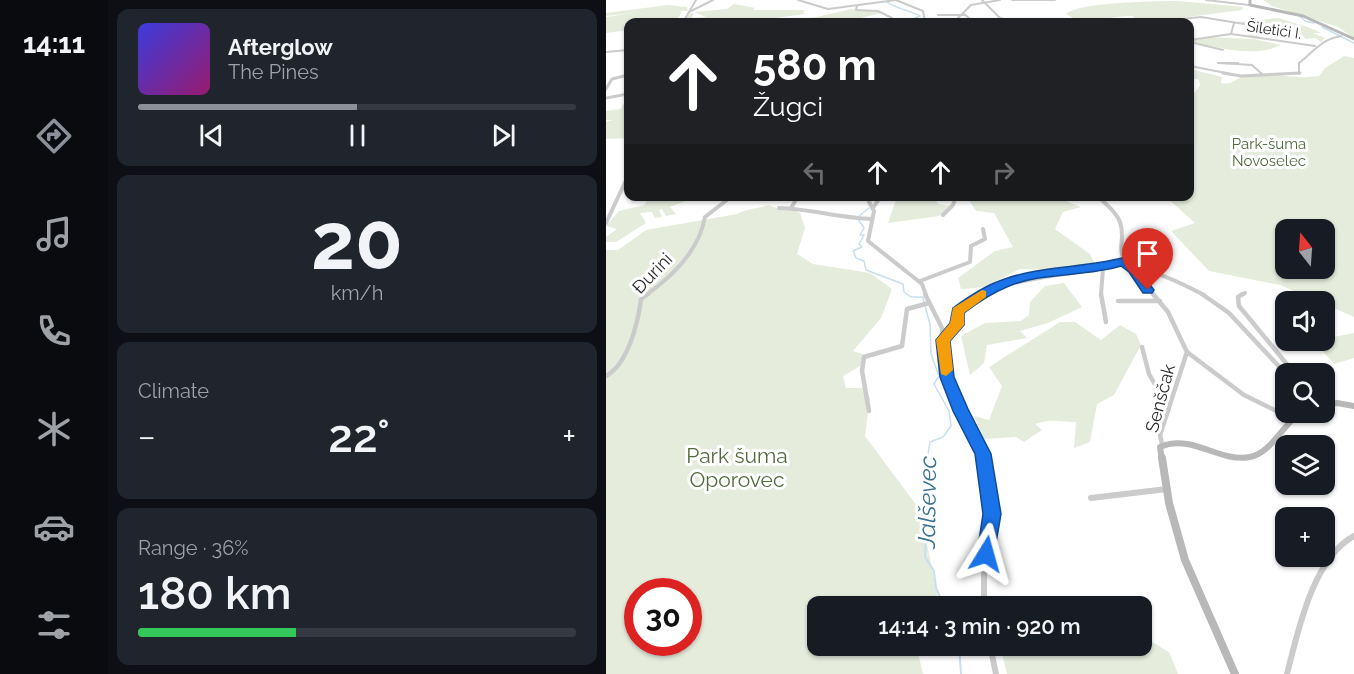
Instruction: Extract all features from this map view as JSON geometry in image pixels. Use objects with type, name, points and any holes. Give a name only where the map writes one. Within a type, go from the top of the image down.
[{"type":"street","points":[[685,18],[696,0]]},
{"type":"street","points":[[689,12],[713,0]]},
{"type":"street","points":[[798,0],[828,9],[896,0],[923,11],[924,18]]},
{"type":"street","points":[[868,5],[869,0]]},
{"type":"street","points":[[982,0],[984,4],[997,11],[1000,18]]},
{"type":"street","points":[[959,18],[971,5],[1000,0]]},
{"type":"street","points":[[1012,0],[1056,0]]},
{"type":"street","points":[[1206,0],[1275,8],[1320,22],[1338,36]]},
{"type":"street","points":[[1249,5],[1250,0]]},
{"type":"street","points":[[857,6],[856,10],[885,14],[888,18]]},
{"type":"street","points":[[939,15],[964,14],[969,18]]},
{"type":"street","points":[[1181,18],[1224,20],[1282,30]]},
{"type":"street","name":"Šiletići I.","points":[[1230,34],[1234,23]]},
{"type":"street","name":"Šiletići I.","points":[[1195,38],[1230,34],[1315,46]]},
{"type":"street","points":[[1194,67],[1241,76],[1302,73],[1299,63],[1311,56],[1315,46],[1328,37],[1354,39]]},
{"type":"street","name":"Šiletići I.","points":[[1194,42],[1223,50]]},
{"type":"street","points":[[606,52],[624,50]]},
{"type":"street","points":[[1238,63],[1218,63],[1252,66],[1262,74]]},
{"type":"street","points":[[606,89],[612,78],[624,76]]},
{"type":"street","points":[[606,98],[624,95]]},
{"type":"street","points":[[606,223],[624,185]]},
{"type":"street","name":"Đurini","points":[[606,376],[615,371],[622,358],[638,320],[642,299],[673,276],[702,232],[705,217],[726,201]]},
{"type":"street","points":[[791,208],[794,201]]},
{"type":"street","points":[[871,201],[872,219],[867,236],[868,242],[920,281],[928,303],[942,328],[947,377],[983,454],[990,486],[992,514],[984,574],[984,596]]},
{"type":"street","points":[[872,207],[877,201]]},
{"type":"street","points":[[943,215],[954,201]]},
{"type":"street","points":[[1103,201],[1120,222],[1119,256],[1122,261],[1133,270],[1139,269],[1186,286],[1215,302],[1253,337],[1276,363]]},
{"type":"street","points":[[779,208],[791,208],[827,216],[872,219]]},
{"type":"street","points":[[920,281],[970,262],[972,246],[985,239],[983,229]]},
{"type":"street","points":[[943,340],[957,325],[960,309],[1006,283],[1032,276],[1103,268],[1122,261]]},
{"type":"street","points":[[1103,268],[1105,279],[1099,293],[1099,303],[1107,317],[1106,321]]},
{"type":"street","name":"Senščak","points":[[1133,270],[1140,281],[1160,301],[1187,352],[1160,435],[1162,444]]},
{"type":"street","points":[[1245,293],[1238,297],[1239,306],[1287,363]]},
{"type":"street","points":[[1118,300],[1160,301]]},
{"type":"street","points":[[869,411],[869,394],[863,383],[861,367],[864,357],[902,346],[907,309],[928,303]]},
{"type":"street","points":[[1142,347],[1149,374],[1169,410]]},
{"type":"street","points":[[1187,352],[1244,395],[1275,410]]},
{"type":"street","points":[[1335,403],[1354,406]]},
{"type":"street","points":[[1235,674],[1185,560],[1160,454],[1162,444],[1193,444],[1249,458],[1260,453],[1287,423]]},
{"type":"street","points":[[1091,498],[1167,489]]},
{"type":"street","points":[[1287,674],[1325,560],[1341,540],[1354,536]]},
{"type":"street","points":[[992,656],[996,674]]},
{"type":"green space","points":[[1263,0],[1354,0],[1354,38],[1338,27],[1272,6]]},
{"type":"green space","points":[[1179,1],[1243,7],[1242,10],[1180,18],[1134,18],[1133,16],[1073,18],[1066,14],[1086,7]]},
{"type":"green space","points":[[734,4],[755,8],[753,10],[805,10],[803,12],[805,14],[774,18],[692,18],[706,17],[694,12],[727,9]]},
{"type":"green space","points":[[668,5],[687,7],[688,11],[682,11],[676,18],[624,18],[624,31],[606,33],[606,17],[635,13],[606,16],[606,13]]},
{"type":"green space","points":[[851,9],[885,12],[861,18],[807,18]]},
{"type":"green space","points":[[690,13],[694,13],[692,18],[685,18]]},
{"type":"green space","points":[[1279,18],[1316,30],[1321,33],[1313,33],[1325,38],[1321,42],[1315,38],[1306,39],[1293,29],[1274,28],[1275,24],[1267,23],[1258,38],[1248,36],[1252,26],[1262,25],[1236,22]]},
{"type":"green space","points":[[1206,37],[1254,39],[1281,45],[1260,51],[1248,51],[1224,49],[1194,42]]},
{"type":"green space","name":"Park-šuma Novoselec","points":[[1344,56],[1354,58],[1354,317],[1335,308],[1335,291],[1294,291],[1280,285],[1209,271],[1171,231],[1195,223],[1170,201],[1194,201],[1194,93],[1200,85],[1198,79],[1194,79],[1194,70],[1222,77],[1221,83],[1225,84],[1251,74],[1319,76],[1325,68]]},
{"type":"green space","points":[[623,104],[624,138],[606,139],[606,122],[613,120],[606,120],[606,111],[621,109]]},
{"type":"green space","points":[[647,201],[685,201],[670,207],[676,214],[666,216],[662,209],[659,210],[662,217],[655,218],[652,212],[640,213],[646,223],[616,242],[606,242],[606,237],[617,229],[606,226],[619,211],[644,205]]},
{"type":"green space","points":[[896,201],[936,201],[938,204],[951,206],[939,216],[888,223]]},
{"type":"green space","points":[[970,201],[1066,201],[1081,207],[1063,212],[1055,229],[1090,254],[1095,264],[1069,270],[1020,269],[985,287],[961,289],[958,278],[995,251],[1013,247],[994,213],[976,211]]},
{"type":"green space","name":"Park šuma Oporovec","points":[[769,205],[800,213],[805,228],[797,254],[813,264],[870,273],[892,289],[881,318],[853,351],[866,355],[864,364],[843,376],[846,388],[863,388],[870,398],[865,436],[920,510],[938,596],[807,596],[807,656],[919,656],[923,674],[606,674],[606,250],[618,250],[646,230]]},
{"type":"green space","points":[[1064,283],[1082,307],[1048,323],[1020,331],[1027,338],[987,345],[984,363],[970,375],[961,336],[985,323],[1021,321],[1029,315],[1030,302],[1045,286]]},
{"type":"green space","points":[[1060,322],[1075,322],[1101,340],[1120,325],[1136,334],[1141,345],[1114,395],[1097,404],[1090,442],[1074,448],[1076,422],[1055,421],[1035,424],[1042,430],[1024,442],[1016,437],[984,439],[974,416],[989,420],[1002,386],[989,367]]},
{"type":"green space","points":[[1354,333],[1354,358],[1333,363],[1323,351],[1335,351],[1335,337]]},
{"type":"green space","points":[[1152,642],[1169,652],[1178,674],[1007,674],[1003,656],[1152,656]]},
{"type":"waterway","name":"Jalševec","points":[[887,2],[920,16],[915,18]]},
{"type":"waterway","points":[[1300,16],[1305,21],[1314,23]]},
{"type":"waterway","points":[[1322,27],[1354,43]]},
{"type":"waterway","name":"Jalševec","points":[[859,216],[869,208]]},
{"type":"waterway","name":"Jalševec","points":[[858,219],[864,228],[860,235],[864,235],[859,244],[862,247],[853,251],[856,258],[864,261],[866,270],[903,284],[904,292],[911,297],[923,297],[924,302]]},
{"type":"waterway","name":"Jalševec","points":[[925,306],[930,324],[931,354],[939,376],[934,384],[949,411],[951,426],[943,437],[930,442],[927,460]]},
{"type":"waterway","name":"Jalševec","points":[[927,460],[927,483],[931,492],[922,517],[926,533],[925,557],[934,571],[940,596]]},
{"type":"waterway","name":"Jalševec","points":[[960,656],[961,674]]},
{"type":"slow traffic","points":[[946,370],[943,340],[957,325],[958,311],[982,294]]},
{"type":"route","points":[[986,554],[992,514],[990,486],[983,454],[947,377],[943,340],[957,325],[958,311],[986,291],[1006,283],[1032,276],[1098,269],[1122,261],[1133,270],[1148,290]]}]
